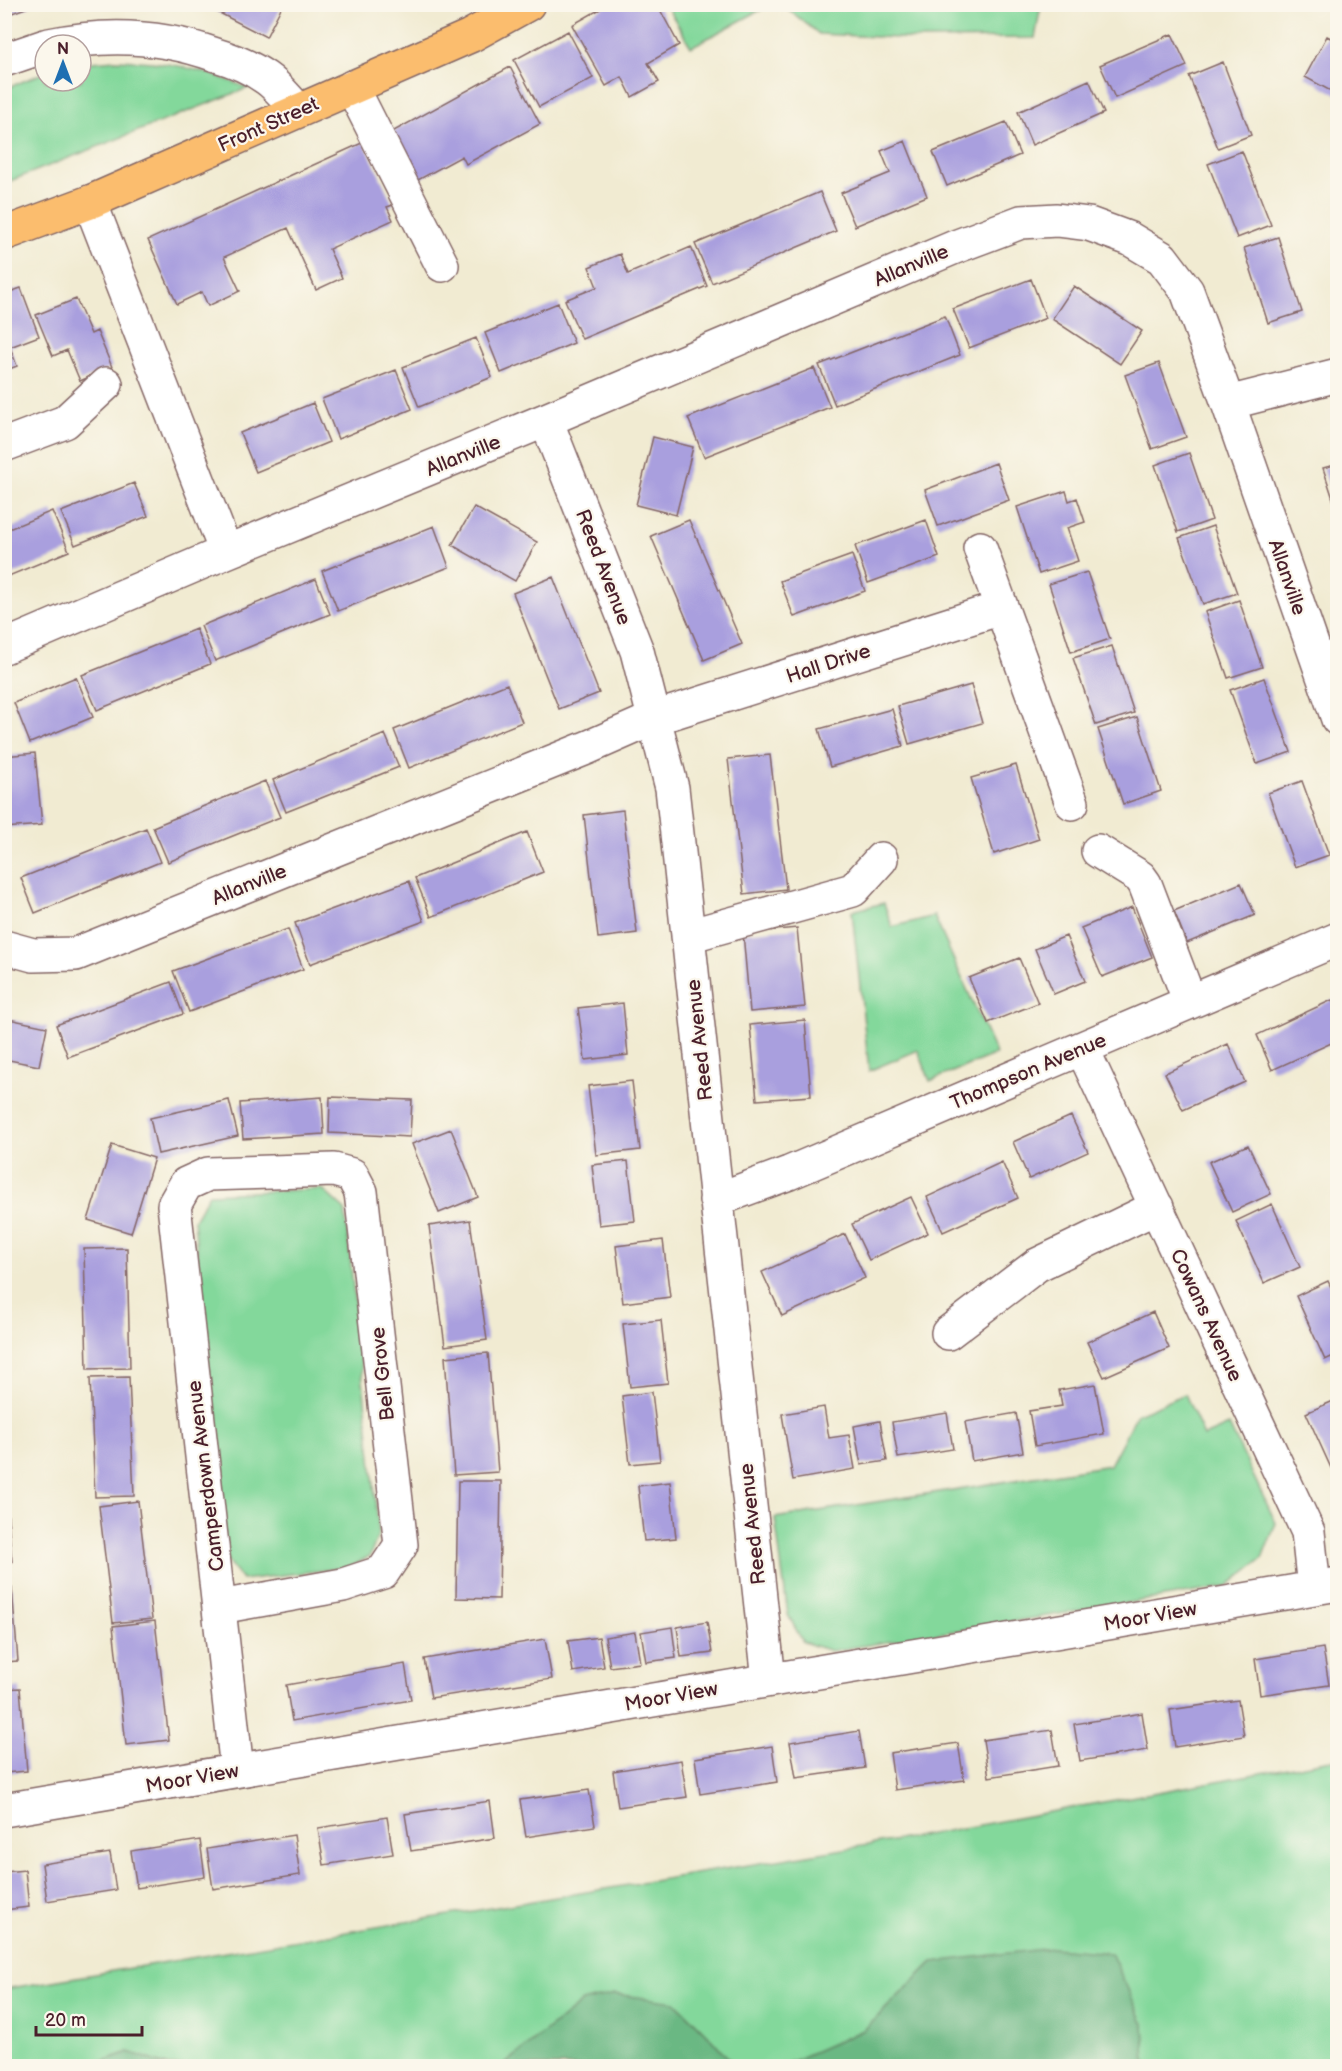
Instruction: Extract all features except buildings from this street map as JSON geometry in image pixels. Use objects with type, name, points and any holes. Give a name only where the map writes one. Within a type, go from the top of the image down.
[{"type":"main road","name":"Front Street","points":[[4,234],[90,202],[470,36],[528,4]]},
{"type":"street","points":[[93,38],[117,36],[156,39],[195,47],[232,60],[267,78],[298,110]]},
{"type":"street","points":[[4,60],[33,50]]},
{"type":"street","points":[[352,87],[442,265]]},
{"type":"street","points":[[90,202],[226,552]]},
{"type":"street","name":"Allanville","points":[[4,647],[955,247],[1022,222],[1057,220],[1089,224],[1130,239],[1162,258],[1186,291],[1335,706]]},
{"type":"street","points":[[1228,403],[1338,375]]},
{"type":"street","points":[[4,445],[65,422],[106,384]]},
{"type":"street","name":"Reed Avenue","points":[[546,420],[637,651],[672,789],[769,1680]]},
{"type":"street","points":[[980,548],[1072,803]]},
{"type":"street","name":"Hall Drive","points":[[655,718],[1001,608]]},
{"type":"street","name":"Allanville","points":[[4,947],[33,955],[76,954],[557,760],[655,718]]},
{"type":"street","points":[[1098,851],[1140,877],[1145,884],[1190,1002]]},
{"type":"street","points":[[688,936],[853,890],[881,859]]},
{"type":"street","name":"Thompson Avenue","points":[[716,1200],[789,1173],[1338,939]]},
{"type":"street","name":"Cowans Avenue","points":[[1082,1048],[1308,1532],[1326,1586]]},
{"type":"street","name":"Bell Grove","points":[[186,1184],[208,1174],[334,1170],[352,1175],[361,1192],[401,1545],[383,1572],[343,1586],[220,1607]]},
{"type":"street","name":"Camperdown Avenue","points":[[186,1184],[174,1205],[237,1770]]},
{"type":"street","points":[[948,1333],[1037,1265],[1157,1207]]},
{"type":"street","name":"Moor View","points":[[4,1810],[1326,1586]]},
{"type":"green space","points":[[666,5],[770,5],[691,47]]},
{"type":"green space","points":[[783,5],[1041,5],[1035,38],[918,39],[819,34]]},
{"type":"green space","points":[[115,60],[168,64],[214,75],[248,88],[5,183],[5,89],[33,77],[33,93],[93,93],[93,62]]},
{"type":"green space","points":[[884,903],[892,927],[934,916],[996,1054],[930,1081],[918,1050],[869,1071],[852,911]]},
{"type":"green space","points":[[322,1189],[345,1210],[379,1533],[370,1556],[350,1567],[242,1580],[226,1559],[194,1220],[209,1194]]},
{"type":"green space","points":[[1185,1394],[1204,1436],[1229,1425],[1276,1523],[1262,1559],[1226,1587],[831,1651],[803,1642],[788,1615],[775,1518],[1110,1465],[1137,1414]]},
{"type":"green space","points":[[1337,1759],[1337,2056],[1302,2066],[1146,2066],[1144,2024],[933,1962],[864,2030],[788,2065],[781,2066],[735,2066],[675,2002],[582,2002],[503,2066],[169,2066],[129,2052],[90,2066],[5,2066],[5,1989],[898,1840]]},
{"type":"green space","points":[[1053,1948],[1111,1953],[1144,2024],[1146,2066],[781,2066],[864,2030],[933,1962]]},
{"type":"green space","points":[[614,1994],[675,2002],[735,2066],[503,2066],[582,2002]]},
{"type":"green space","points":[[129,2052],[169,2066],[90,2066]]}]
